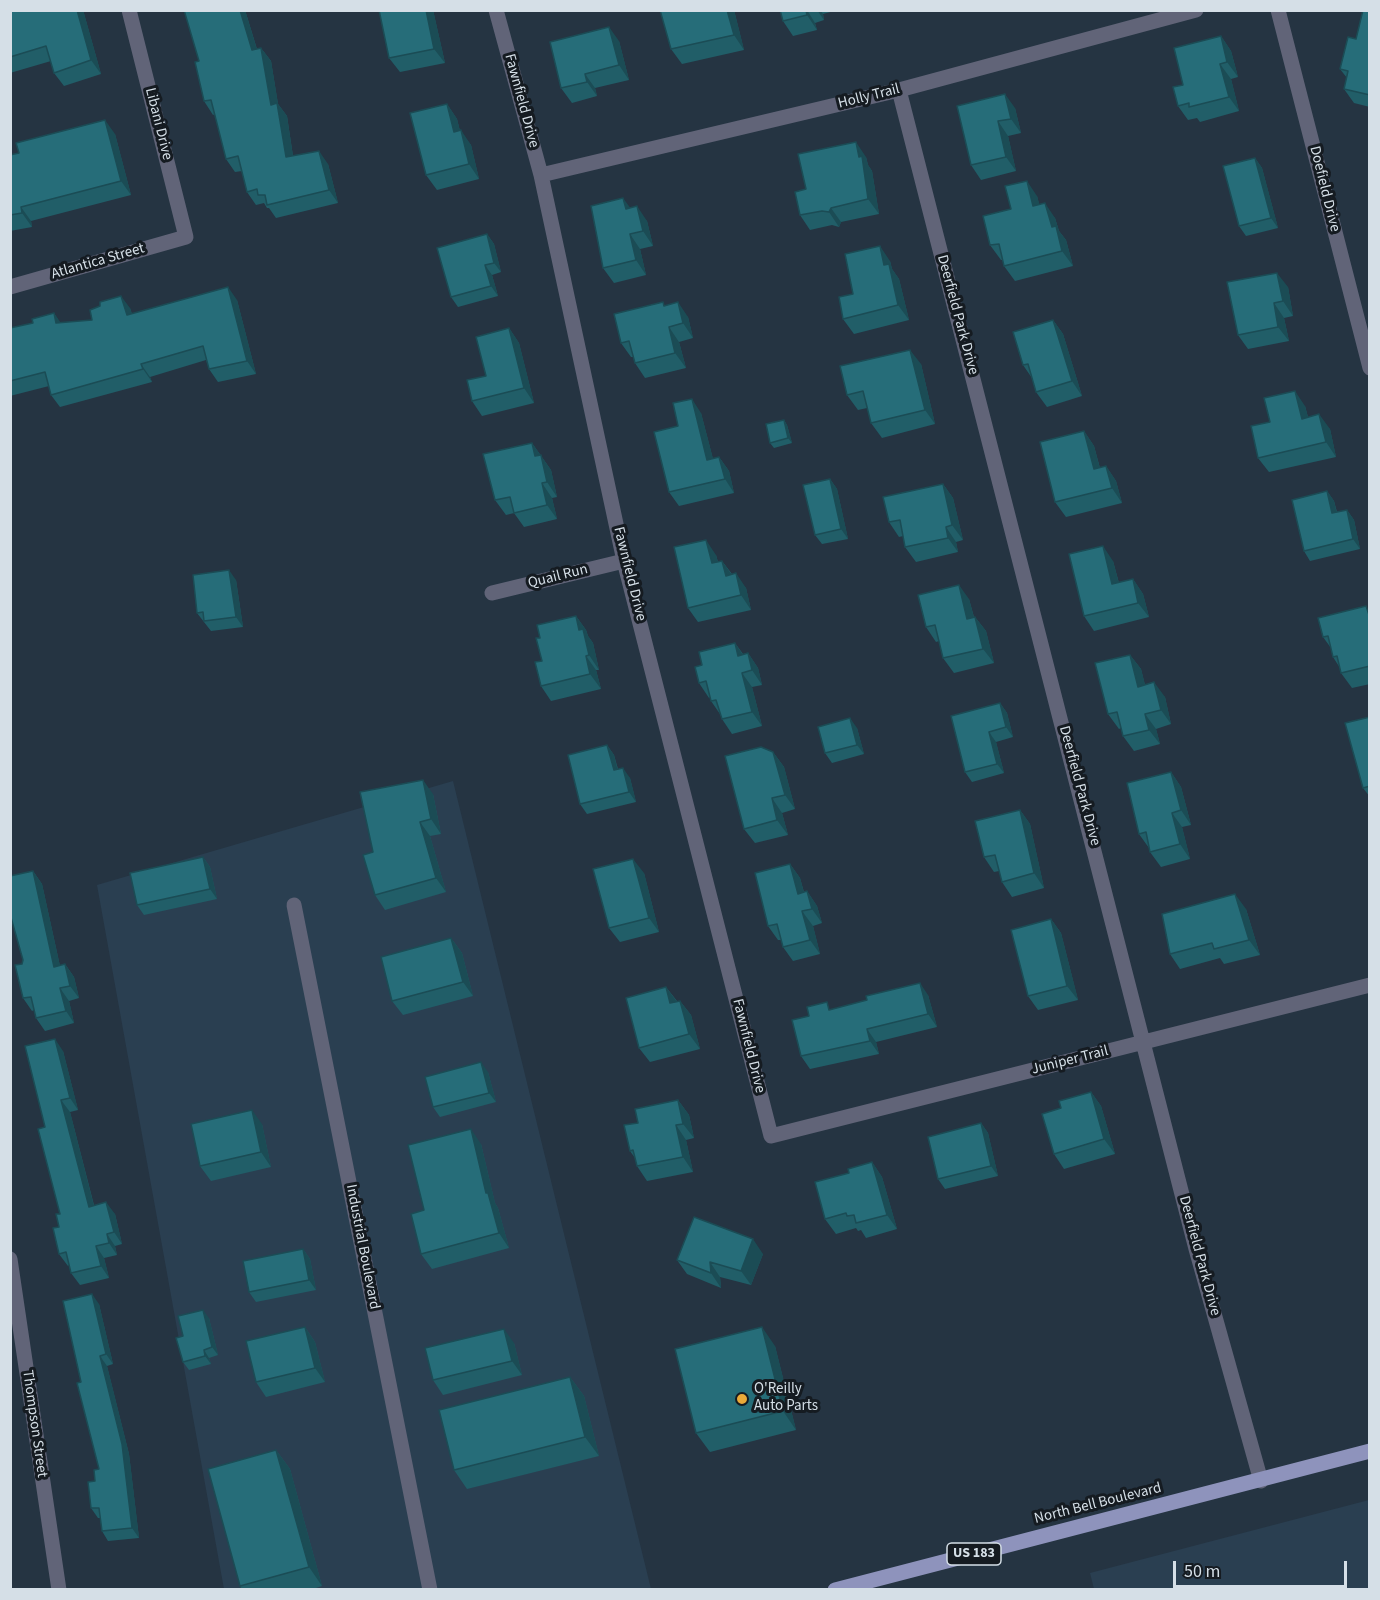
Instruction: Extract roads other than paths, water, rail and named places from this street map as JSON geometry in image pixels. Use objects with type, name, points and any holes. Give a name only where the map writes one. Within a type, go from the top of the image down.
[{"type":"main road","name":"North Bell Boulevard","points":[[835,1590],[1370,1451]]},
{"type":"street","name":"Libani Drive","points":[[129,10],[186,237]]},
{"type":"street","name":"Fawnfield Drive","points":[[496,10],[541,175],[624,561],[771,1136]]},
{"type":"street","name":"Holly Trail","points":[[541,175],[898,90],[1196,10]]},
{"type":"street","name":"Doefield Drive","points":[[1278,10],[1370,368]]},
{"type":"street","name":"Deerfield Park Drive","points":[[898,90],[1145,1042],[1196,1249],[1261,1481]]},
{"type":"street","name":"Atlantica Street","points":[[10,287],[186,237]]},
{"type":"street","name":"Quail Run","points":[[492,592],[624,561]]},
{"type":"street","name":"Industrial Boulevard","points":[[294,905],[430,1590]]},
{"type":"street","name":"Juniper Trail","points":[[771,1136],[1370,985]]},
{"type":"street","name":"Thompson Street","points":[[10,1259],[58,1590]]},
{"type":"place","name":"O'Reilly Auto Parts","points":[[742,1399]]}]
